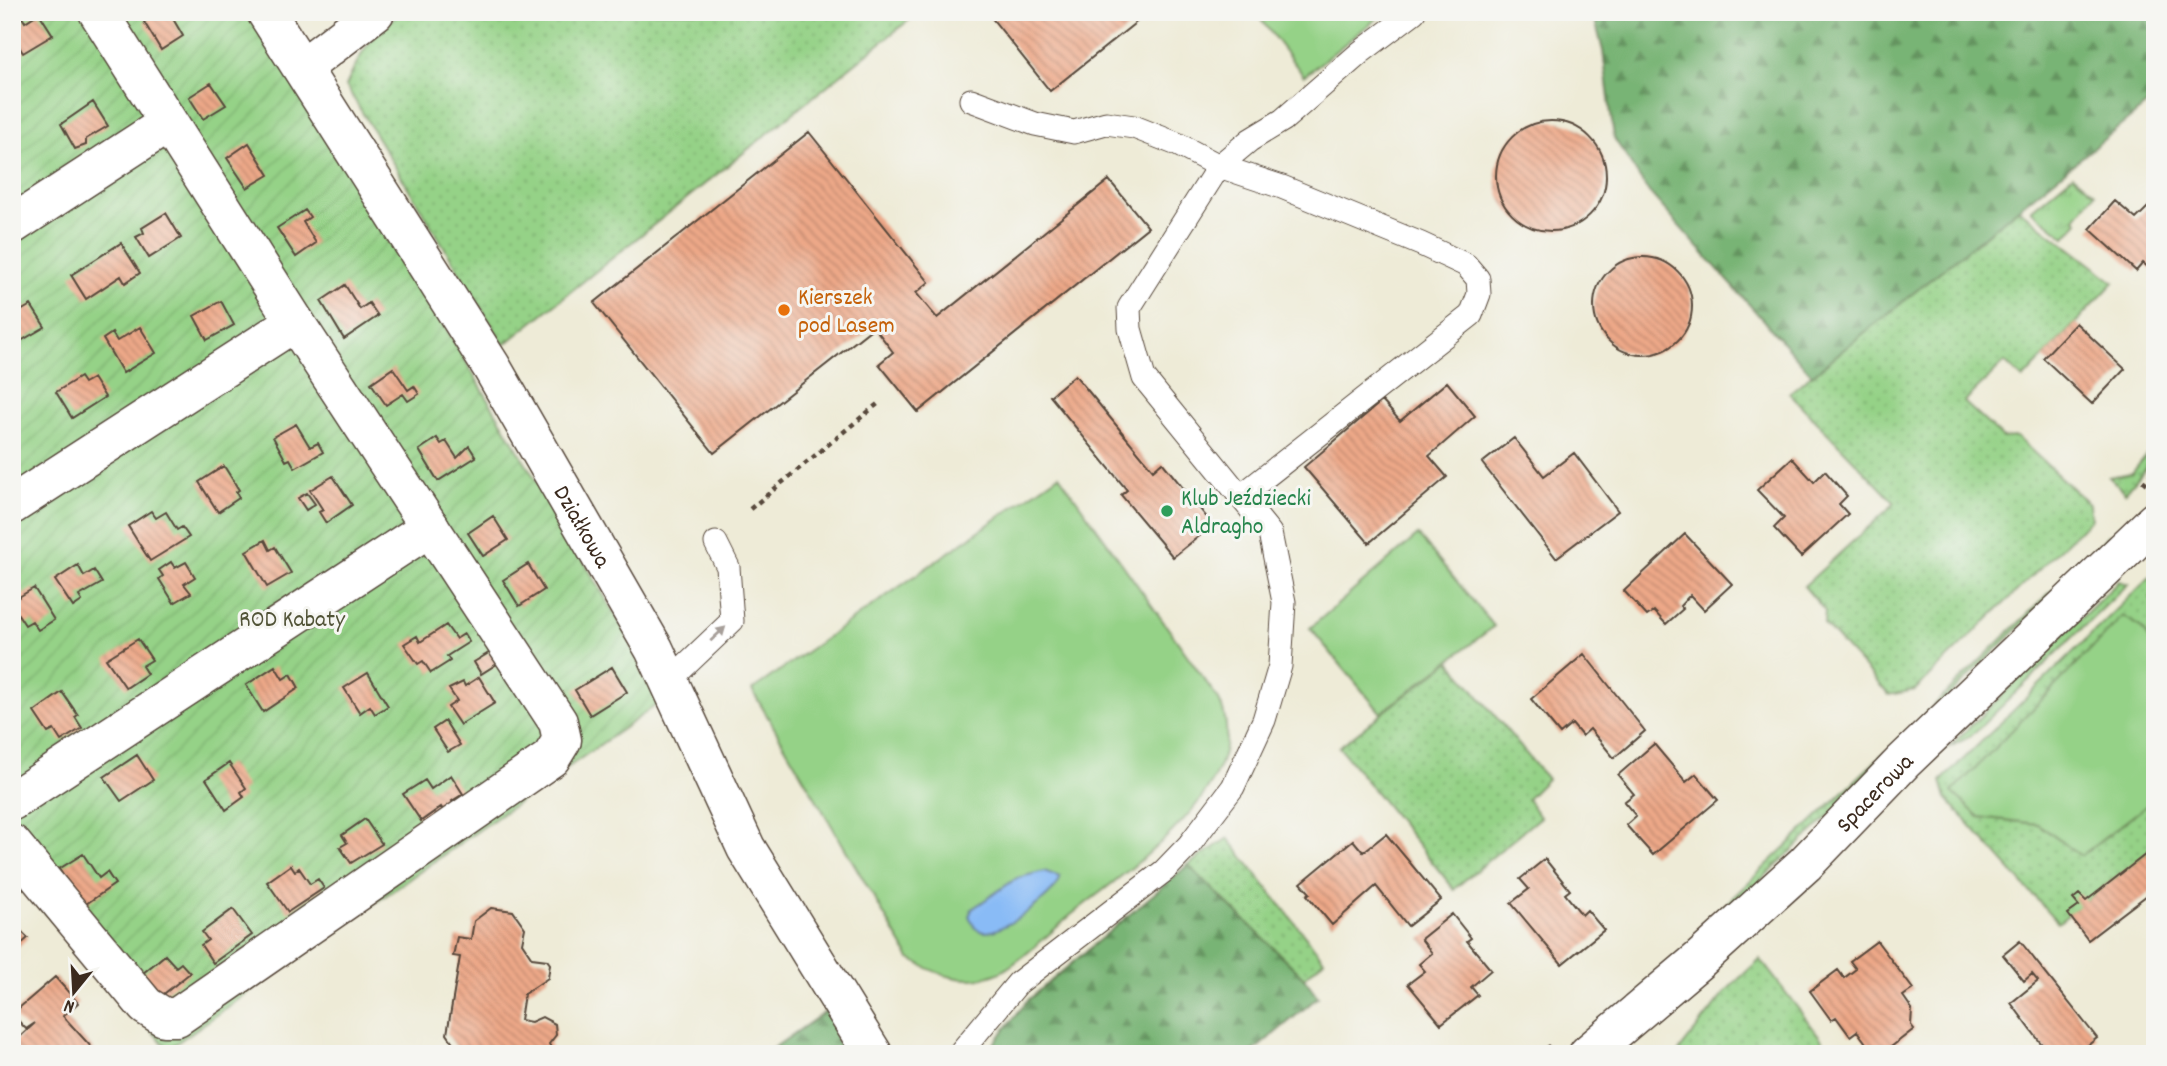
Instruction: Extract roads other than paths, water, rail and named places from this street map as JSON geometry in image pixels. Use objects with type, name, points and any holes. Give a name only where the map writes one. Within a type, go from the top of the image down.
[{"type":"street","points":[[12,844],[146,1006],[164,1017],[177,1017],[551,758],[562,740],[558,722],[295,322],[98,12]]},
{"type":"street","name":"Działkowa","points":[[266,12],[491,366],[654,649],[746,848],[873,1054]]},
{"type":"street","points":[[302,68],[375,12]]},
{"type":"street","points":[[12,225],[167,124]]},
{"type":"street","points":[[12,505],[295,322]]},
{"type":"street","name":"Spacerowa","points":[[1588,1054],[1698,961],[1805,864],[1903,762],[2155,521]]},
{"type":"street","points":[[12,801],[430,527]]},
{"type":"lane","points":[[959,1054],[1018,984],[1164,871],[1189,845],[1240,775],[1264,720],[1280,666],[1284,602],[1270,533],[1144,378],[1130,329],[1129,308],[1219,166],[1250,140],[1283,120],[1361,52],[1414,12]]},
{"type":"lane","points":[[971,100],[1035,124],[1074,132],[1106,123],[1134,127],[1177,144],[1219,166],[1282,187],[1421,244],[1466,265],[1478,279],[1479,294],[1471,314],[1241,496]]},
{"type":"lane","points":[[668,681],[732,621],[728,567],[716,544]]},
{"type":"water","points":[[1044,871],[1060,877],[1058,884],[1041,901],[1017,919],[994,931],[985,932],[975,928],[969,916],[972,909],[1017,878]]},
{"type":"place","name":"Kierszek pod Lasem","points":[[784,310]]},
{"type":"place","name":"Klub Jeździecki Aldragho","points":[[1167,511]]},
{"type":"park label","name":"ROD Kabaty","points":[[292,618]]}]
